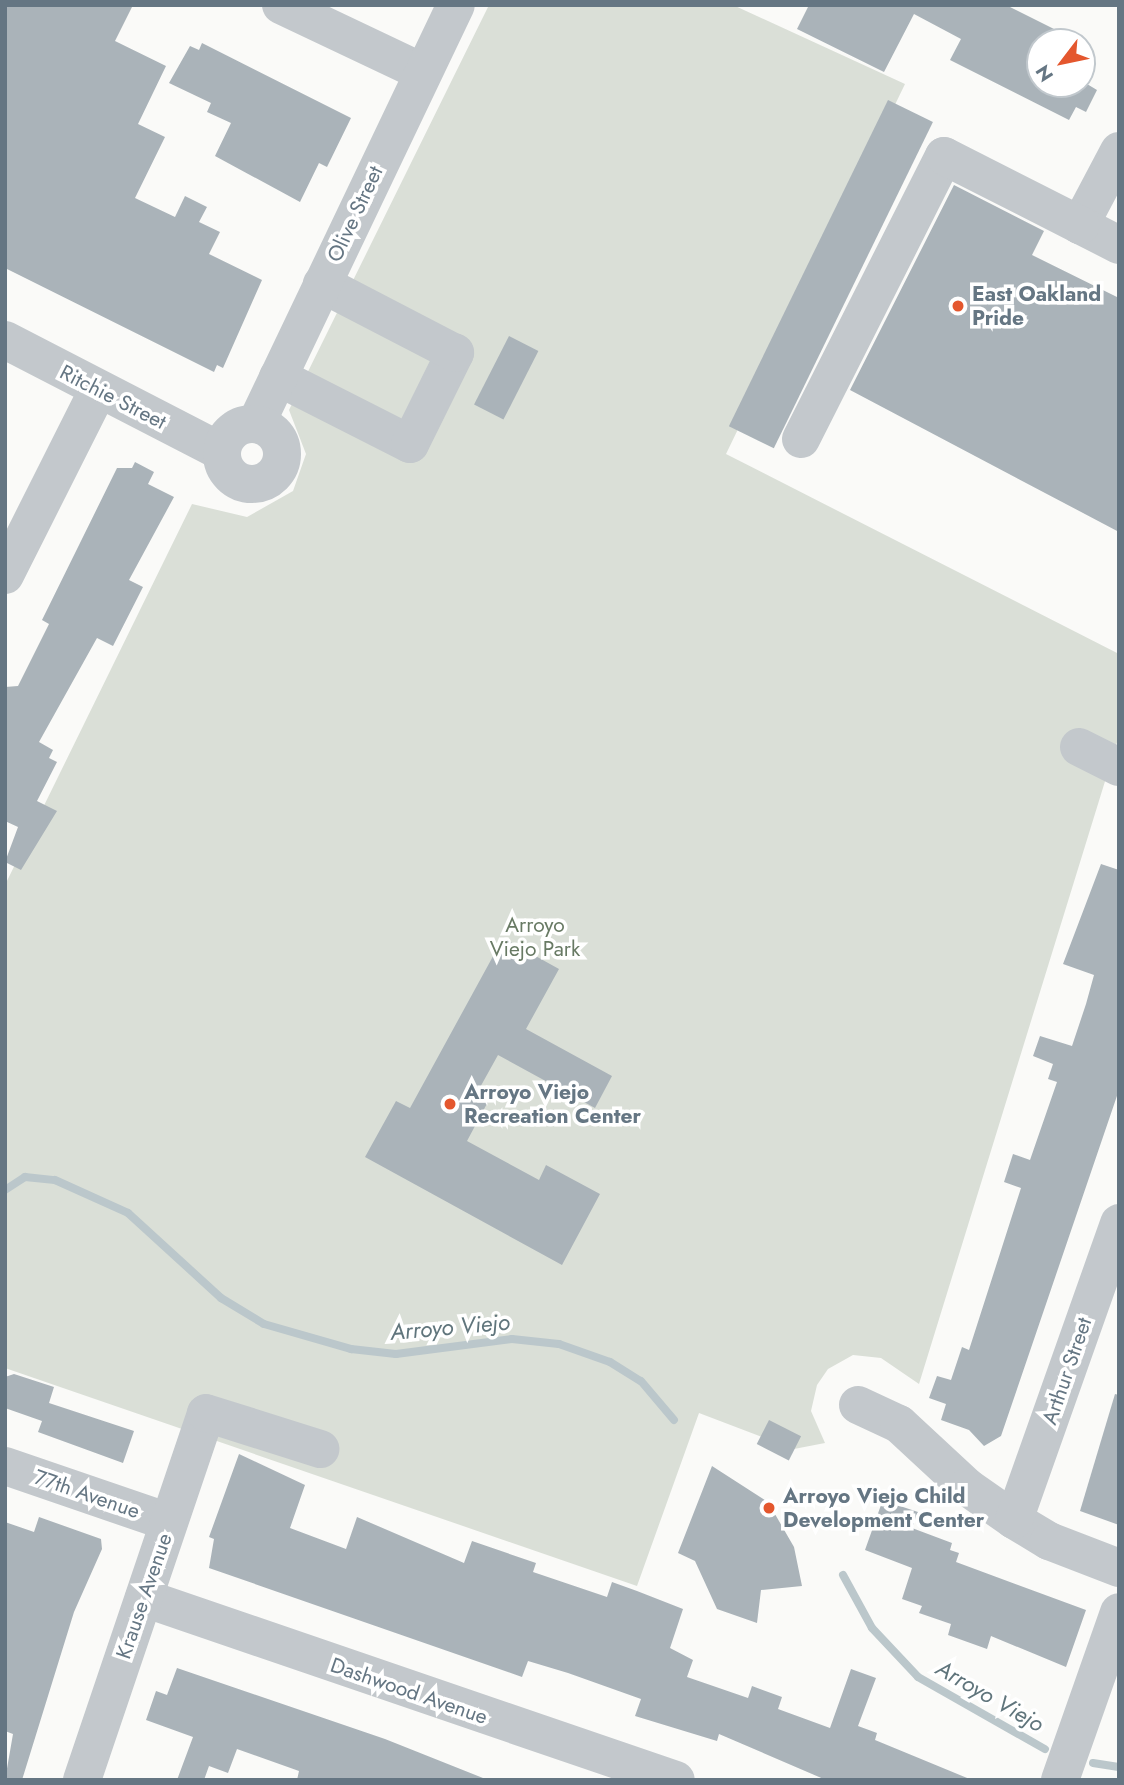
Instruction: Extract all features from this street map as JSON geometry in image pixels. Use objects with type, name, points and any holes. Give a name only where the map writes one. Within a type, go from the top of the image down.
[{"type":"street","points":[[281,5],[422,72]]},
{"type":"street","name":"Olive Street","points":[[256,424],[456,5]]},
{"type":"street","points":[[1080,225],[1119,151]]},
{"type":"street","points":[[801,439],[944,156],[1119,245]]},
{"type":"street","points":[[278,377],[410,444],[455,353],[323,284]]},
{"type":"street","name":"Ritchie Street","points":[[5,340],[97,392],[222,452]]},
{"type":"street","points":[[5,575],[97,392]]},
{"type":"street","points":[[256,424],[275,435],[281,449],[274,475],[260,483],[241,482],[224,464],[222,452],[232,432],[256,424]]},
{"type":"street","points":[[1079,747],[1119,767]]},
{"type":"street","name":"Arthur Street","points":[[1014,1520],[1119,1223]]},
{"type":"street","points":[[858,1405],[899,1424],[967,1487],[1014,1520],[1049,1541],[1119,1568]]},
{"type":"street","name":"Krause Avenue","points":[[82,1780],[206,1413],[320,1449]]},
{"type":"street","name":"77th Avenue","points":[[5,1466],[169,1522]]},
{"type":"street","name":"Dashwood Avenue","points":[[144,1598],[676,1780]]},
{"type":"street","points":[[1060,1780],[1119,1612]]},
{"type":"green space","name":"Arroyo Viejo Park","points":[[489,5],[733,5],[905,84],[726,454],[1119,654],[1119,736],[919,1384],[881,1358],[853,1355],[828,1369],[817,1385],[811,1411],[825,1443],[794,1449],[699,1413],[637,1586],[5,1368],[5,885],[192,504],[247,517],[293,491],[306,454],[289,410]]},
{"type":"building","points":[[5,5],[133,5],[115,41],[166,66],[138,124],[165,137],[135,198],[175,217],[185,196],[207,207],[199,222],[220,232],[209,254],[262,280],[223,368],[217,365],[214,372],[5,268]]},
{"type":"building","points":[[809,5],[1006,5],[1052,28],[1026,28],[1026,98],[1093,98],[1086,112],[1076,107],[1069,120],[950,60],[961,39],[914,14],[884,72],[797,29]]},
{"type":"building","points":[[202,43],[351,118],[327,167],[319,163],[300,202],[215,156],[231,123],[207,112],[211,103],[169,83],[190,46],[199,50]]},
{"type":"building","points":[[888,100],[933,122],[774,448],[729,426]]},
{"type":"building","points":[[954,185],[1044,231],[1032,255],[1119,298],[1119,532],[850,390]]},
{"type":"building","points":[[509,336],[538,351],[503,420],[474,405]]},
{"type":"building","points":[[135,462],[154,472],[148,484],[174,497],[129,580],[143,587],[113,646],[97,638],[39,742],[53,750],[49,758],[57,762],[37,801],[57,811],[21,870],[5,862],[18,827],[5,821],[5,687],[18,686],[49,624],[42,620],[117,468],[132,468]]},
{"type":"building","points":[[1101,864],[1119,870],[1119,1090],[1001,1436],[984,1446],[969,1430],[941,1420],[946,1404],[929,1398],[937,1376],[951,1380],[962,1347],[969,1350],[1021,1188],[1004,1182],[1013,1154],[1030,1160],[1057,1082],[1048,1079],[1053,1064],[1033,1056],[1040,1036],[1072,1046],[1086,1004],[1094,975],[1063,964]]},
{"type":"building","name":"Arroyo Viejo Recreation Center","points":[[503,938],[559,969],[526,1029],[612,1076],[595,1108],[498,1055],[478,1091],[490,1098],[467,1141],[539,1180],[546,1165],[600,1194],[562,1265],[365,1157],[396,1101],[410,1108]]},
{"type":"building","points":[[14,1374],[54,1387],[49,1403],[134,1431],[123,1463],[38,1432],[42,1421],[5,1408],[5,1377]]},
{"type":"building","points":[[1115,1394],[1119,1395],[1119,1525],[1080,1511]]},
{"type":"building","points":[[769,1420],[801,1436],[789,1460],[757,1444]]},
{"type":"building","points":[[239,1454],[305,1485],[290,1528],[346,1549],[357,1517],[464,1563],[472,1541],[536,1563],[533,1572],[607,1597],[612,1582],[683,1609],[670,1648],[693,1660],[687,1677],[748,1698],[752,1686],[782,1697],[778,1709],[830,1728],[851,1669],[876,1678],[858,1726],[877,1733],[875,1740],[972,1780],[826,1780],[719,1734],[717,1741],[635,1716],[641,1699],[568,1673],[528,1661],[522,1677],[209,1568],[214,1539],[209,1537]]},
{"type":"building","points":[[712,1466],[768,1502],[794,1547],[802,1586],[761,1590],[757,1623],[717,1609],[695,1561],[678,1553]]},
{"type":"building","points":[[894,1504],[918,1512],[912,1528],[952,1543],[950,1550],[959,1553],[956,1562],[1086,1610],[1066,1667],[991,1636],[987,1649],[948,1635],[951,1624],[919,1613],[922,1606],[902,1599],[912,1568],[865,1550],[881,1505],[893,1509]]},
{"type":"building","points":[[39,1517],[101,1539],[102,1549],[74,1612],[22,1780],[5,1780],[13,1734],[5,1731],[5,1522],[34,1532]]},
{"type":"building","points":[[177,1668],[385,1739],[488,1780],[297,1780],[299,1771],[237,1749],[228,1773],[209,1766],[204,1780],[177,1780],[193,1737],[146,1720],[156,1691],[167,1695]]},
{"type":"waterway","name":"Arroyo Viejo","points":[[5,1190],[25,1177],[55,1180],[128,1213],[221,1298],[264,1324],[351,1349],[396,1354],[512,1339],[559,1344],[610,1362],[641,1381],[674,1420]]},
{"type":"waterway","name":"Arroyo Viejo","points":[[843,1575],[872,1628],[918,1677],[1045,1749]]},
{"type":"waterway","name":"Arroyo Viejo","points":[[1093,1763],[1119,1767]]},
{"type":"place","name":"East Oakland Pride","points":[[958,306]]},
{"type":"place","name":"Arroyo Viejo Recreation Center","points":[[450,1104]]},
{"type":"place","name":"Arroyo Viejo Child Development Center","points":[[769,1508]]}]
